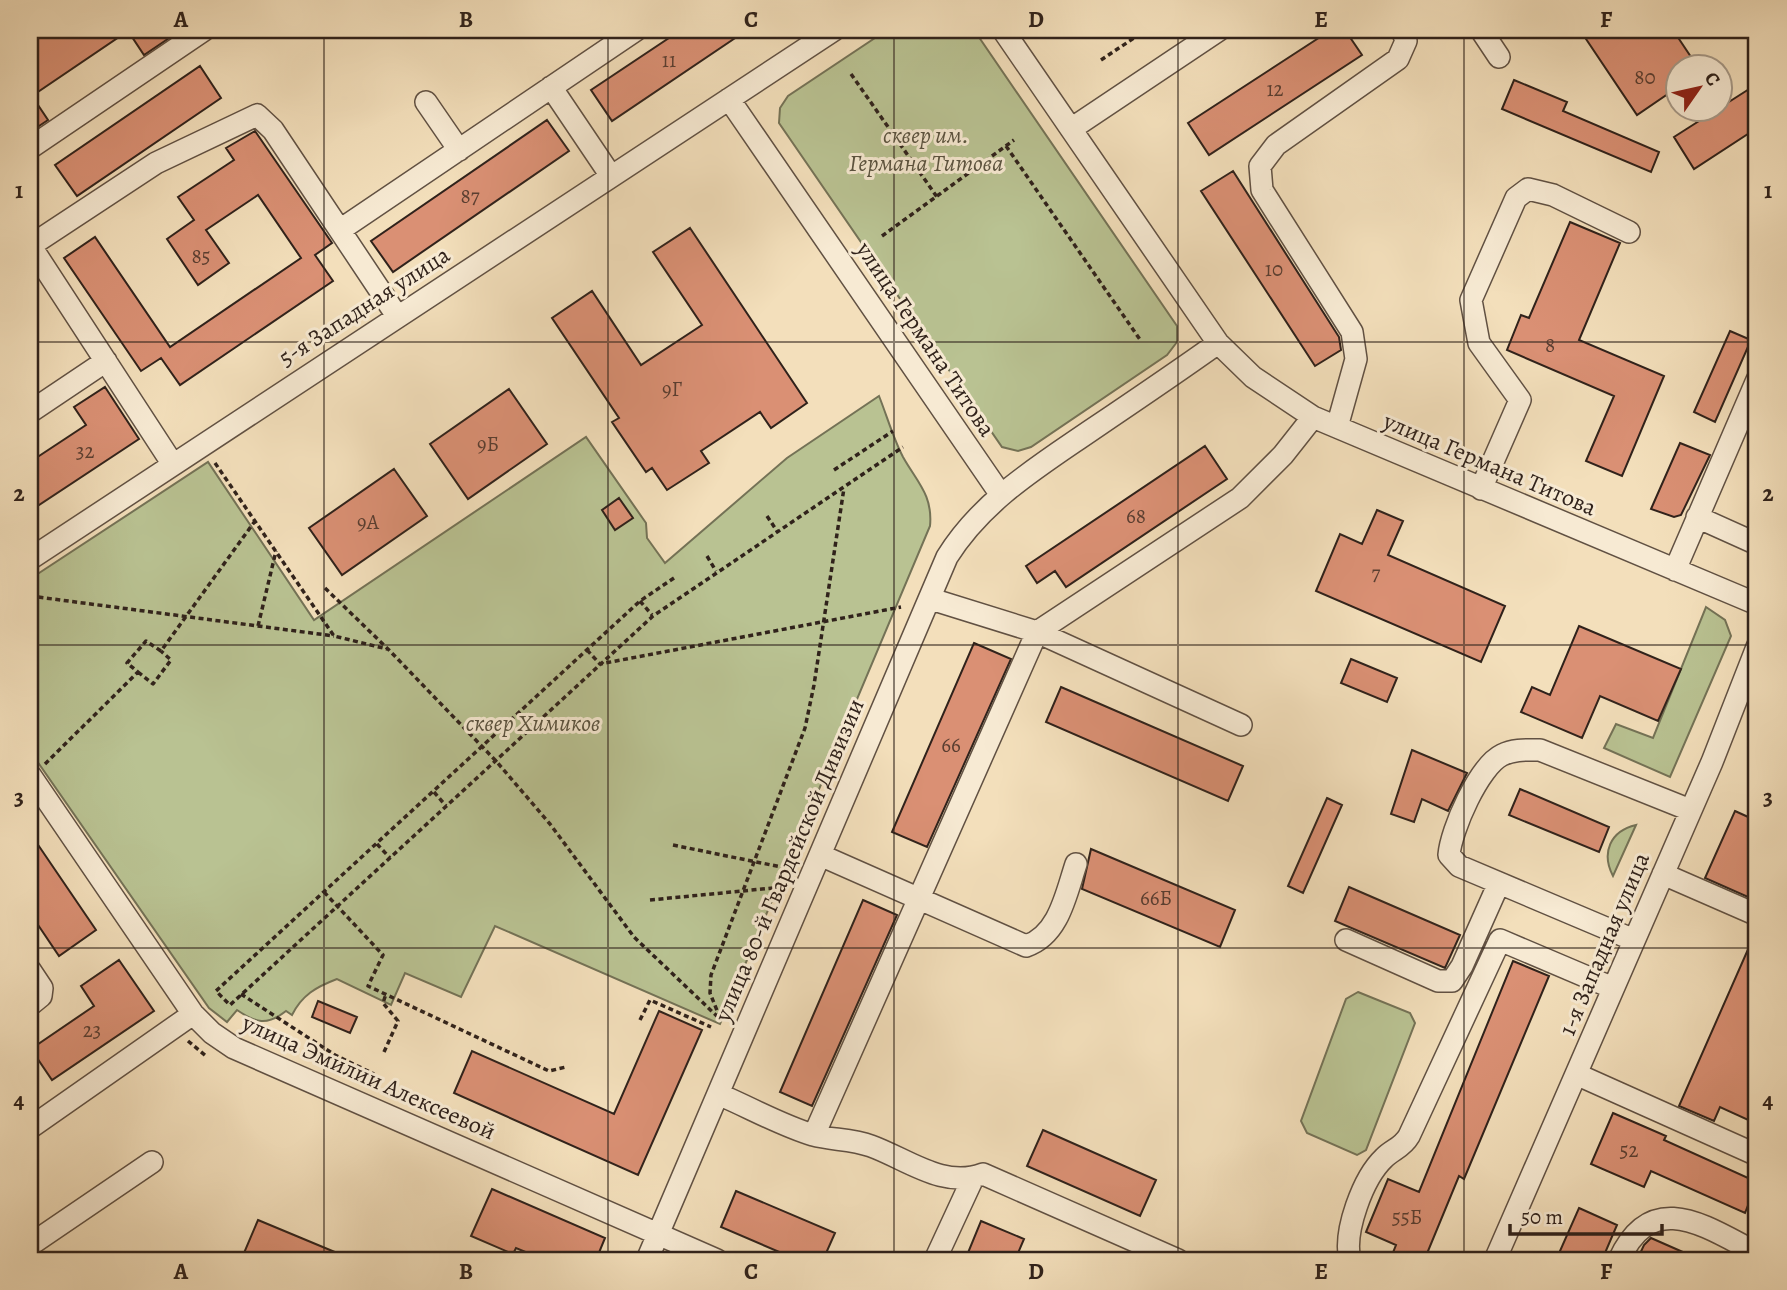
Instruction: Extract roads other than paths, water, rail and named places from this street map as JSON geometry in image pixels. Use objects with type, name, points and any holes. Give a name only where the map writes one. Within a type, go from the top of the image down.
[{"type":"street","points":[[30,148],[204,30]]},
{"type":"street","points":[[340,230],[636,30]]},
{"type":"street","points":[[729,99],[834,30]]},
{"type":"street","name":"улица Германа Титова","points":[[1003,30],[1218,343],[1253,377],[1313,417],[1757,604]]},
{"type":"street","points":[[1071,129],[1219,30]]},
{"type":"street","points":[[1337,427],[1356,359],[1352,332],[1262,190],[1261,166],[1276,145],[1398,59],[1406,41],[1402,30]]},
{"type":"street","points":[[1481,30],[1499,57]]},
{"type":"street","points":[[551,87],[611,176]]},
{"type":"street","name":"5-я Западная улица","points":[[30,559],[172,463],[729,99]]},
{"type":"street","name":"улица Германа Титова","points":[[729,99],[1001,495]]},
{"type":"street","points":[[426,102],[459,150]]},
{"type":"street","points":[[172,463],[30,245],[156,163],[257,115],[273,130],[397,316]]},
{"type":"street","points":[[1481,489],[1520,400],[1479,344],[1471,300],[1516,198],[1528,189],[1553,195],[1629,232]]},
{"type":"street","points":[[1001,495],[1218,343]]},
{"type":"street","points":[[30,412],[106,361]]},
{"type":"street","points":[[1675,570],[1757,380]]},
{"type":"street","points":[[814,1135],[1037,632],[1240,498],[1283,454],[1313,417]]},
{"type":"street","name":"улица 80-й Гвардейской Дивизии","points":[[647,1260],[947,557],[963,531],[1001,495]]},
{"type":"street","points":[[1696,517],[1757,544]]},
{"type":"street","points":[[931,599],[1037,632],[1241,725]]},
{"type":"street","name":"1-я Западная улица","points":[[1496,1260],[1663,874],[1757,647]]},
{"type":"street","points":[[1634,940],[1459,866],[1449,855],[1450,839],[1483,772],[1500,755],[1519,750],[1540,750],[1690,810]]},
{"type":"street","name":"улица Эмилии Алексеевой","points":[[36,772],[193,1014],[212,1033],[234,1048],[717,1260]]},
{"type":"street","points":[[820,855],[1026,946],[1040,942],[1051,927],[1060,912],[1076,864]]},
{"type":"street","points":[[1663,874],[1757,915]]},
{"type":"street","points":[[1346,940],[1438,981],[1452,981],[1462,966],[1499,883]]},
{"type":"street","points":[[1350,1260],[1348,1228],[1375,1168],[1386,1156],[1401,1148],[1409,1136],[1500,940],[1613,988]]},
{"type":"street","points":[[30,970],[42,988],[41,996],[30,1005]]},
{"type":"street","points":[[30,1128],[193,1014]]},
{"type":"street","points":[[1576,1074],[1757,1155]]},
{"type":"street","points":[[718,1094],[814,1135],[837,1137],[871,1146],[936,1176],[973,1178],[983,1174],[1178,1260]]},
{"type":"street","points":[[30,1245],[152,1162]]},
{"type":"street","points":[[935,1260],[973,1178]]},
{"type":"street","points":[[1619,1260],[1639,1232],[1653,1220],[1672,1216],[1705,1226],[1757,1253]]},
{"type":"park label","name":"сквер им. Германа Титова","points":[[926,149]]},
{"type":"park label","name":"сквер Химиков","points":[[533,723]]}]
